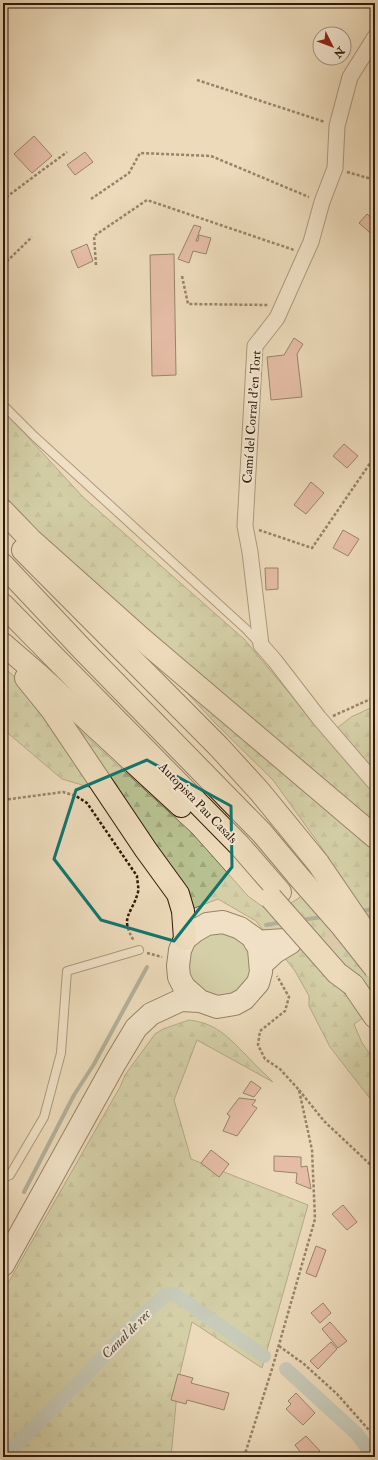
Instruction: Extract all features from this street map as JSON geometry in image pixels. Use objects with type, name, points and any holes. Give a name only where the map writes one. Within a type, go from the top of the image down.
[{"type":"highway","points":[[3,511],[31,540],[143,640],[375,837]]},
{"type":"highway","points":[[3,528],[38,566],[220,747],[260,792],[318,864],[375,946]]},
{"type":"highway","name":"Autopista Pau Casals","points":[[3,565],[88,656],[262,833],[341,925],[375,968]]},
{"type":"highway","name":"Autopista Pau Casals","points":[[3,604],[240,846],[275,895],[325,947],[354,985],[375,1017]]},
{"type":"highway","points":[[3,644],[46,681],[275,895]]},
{"type":"highway","points":[[3,649],[52,710],[146,850],[178,894],[183,911],[185,939]]},
{"type":"street","name":"Camí del Corral d'en Tort","points":[[261,645],[250,552],[245,526],[255,346],[277,318],[311,242],[322,202],[335,168],[337,126],[350,78],[375,37]]},
{"type":"street","points":[[261,645],[321,721],[375,783]]},
{"type":"street","points":[[3,1266],[115,1063],[136,1028],[151,1014],[181,1000],[200,1001],[217,1007],[235,1004],[244,999],[258,983],[261,968],[256,942],[254,938],[240,928],[223,922],[207,924],[194,931],[185,939],[180,950],[178,969],[179,977],[184,987],[200,1001]]},
{"type":"street","points":[[256,942],[285,940],[290,943],[275,952],[261,968]]},
{"type":"street","points":[[151,1014],[152,1007],[169,985],[178,969]]},
{"type":"lane","points":[[3,406],[246,629],[261,645]]},
{"type":"lane","points":[[3,1178],[10,1175],[44,1117],[61,1053],[68,971],[139,950]]},
{"type":"path","points":[[196,80],[337,126]]},
{"type":"path","points":[[3,201],[67,152]]},
{"type":"path","points":[[91,199],[129,173],[140,153],[210,156],[322,202]]},
{"type":"path","points":[[335,168],[375,180]]},
{"type":"path","points":[[96,264],[94,236],[147,200],[306,254]]},
{"type":"path","points":[[3,265],[32,237]]},
{"type":"path","points":[[182,276],[188,304],[282,306]]},
{"type":"path","points":[[245,526],[312,548],[375,456]]},
{"type":"path","points":[[321,721],[375,697]]},
{"type":"path","points":[[3,800],[63,792],[76,796],[87,803],[137,876],[138,891],[126,920]]},
{"type":"path","points":[[261,968],[275,973],[289,997],[285,1011],[260,1031],[258,1045],[265,1059],[280,1069],[324,1121],[375,1169]]},
{"type":"path","points":[[244,1457],[279,1346],[315,1219],[312,1150],[299,1090]]},
{"type":"path","points":[[279,1346],[304,1364],[337,1394],[375,1437]]},
{"type":"highlighted area","points":[[147,760],[231,806],[232,867],[174,941],[101,920],[54,859],[76,790]]},
{"type":"green space","points":[[3,410],[83,497],[244,639],[326,737],[351,717],[375,706],[375,1010],[354,1024],[362,1043],[375,1061],[375,1105],[330,1047],[309,1006],[309,996],[295,971],[256,921],[218,899],[192,909],[119,796],[62,779],[3,729],[3,667],[77,728],[192,833],[248,896],[263,907],[286,906],[299,898],[316,879],[329,858],[273,780],[215,723],[3,494]]},
{"type":"green space","points":[[214,931],[226,931],[239,936],[244,940],[251,951],[253,964],[251,977],[244,988],[233,995],[226,997],[214,997],[201,992],[192,983],[187,970],[187,958],[192,945],[201,936]]},
{"type":"green space","points":[[189,1020],[207,1024],[221,1032],[273,1082],[197,1040],[174,1100],[191,1159],[308,1205],[262,1368],[192,1322],[178,1382],[171,1457],[3,1457],[3,1292],[120,1087],[125,1075],[155,1034],[163,1029]]},
{"type":"building","points":[[34,136],[52,156],[32,173],[14,154]]},
{"type":"building","points":[[85,152],[93,162],[75,175],[67,165]]},
{"type":"building","points":[[367,214],[375,221],[375,237],[359,223]]},
{"type":"building","points":[[194,225],[201,227],[196,241],[198,241],[199,235],[211,238],[206,254],[193,251],[189,263],[178,259]]},
{"type":"building","points":[[87,244],[93,261],[78,268],[71,251]]},
{"type":"building","points":[[174,254],[176,375],[152,376],[150,255]]},
{"type":"building","points":[[294,338],[303,344],[297,354],[302,397],[271,400],[267,357],[284,355]]},
{"type":"building","points":[[344,444],[358,456],[347,468],[333,456]]},
{"type":"building","points":[[311,482],[324,493],[306,514],[294,505]]},
{"type":"building","points":[[343,530],[359,539],[348,556],[333,548]]},
{"type":"building","points":[[265,568],[278,568],[278,589],[266,590]]},
{"type":"building","points":[[251,1081],[261,1088],[254,1097],[243,1093]]},
{"type":"building","points":[[239,1098],[256,1100],[252,1105],[257,1108],[237,1136],[223,1131],[230,1116],[227,1114]]},
{"type":"building","points":[[211,1150],[229,1164],[219,1177],[201,1163]]},
{"type":"building","points":[[274,1156],[301,1157],[301,1167],[307,1166],[311,1189],[296,1183],[297,1173],[274,1171]]},
{"type":"building","points":[[343,1205],[357,1222],[347,1230],[332,1214]]},
{"type":"building","points":[[316,1246],[326,1250],[316,1277],[306,1273]]},
{"type":"building","points":[[323,1303],[331,1313],[320,1323],[311,1313]]},
{"type":"building","points":[[330,1322],[347,1341],[338,1348],[322,1329]]},
{"type":"building","points":[[331,1342],[337,1349],[318,1369],[310,1361]]},
{"type":"building","points":[[178,1374],[193,1378],[191,1383],[229,1393],[224,1410],[187,1400],[186,1404],[171,1400]]},
{"type":"building","points":[[296,1393],[315,1413],[303,1425],[286,1409],[291,1404],[288,1401]]},
{"type":"building","points":[[306,1436],[320,1451],[313,1457],[304,1457],[295,1445]]},
{"type":"waterway","points":[[359,911],[375,909]]},
{"type":"waterway","points":[[300,920],[323,917]]},
{"type":"waterway","points":[[266,925],[283,922]]},
{"type":"waterway","points":[[24,1192],[74,1095],[94,1064],[147,967]]},
{"type":"waterway","name":"Canal de rec","points":[[4,1457],[84,1377],[138,1320],[165,1295],[174,1294],[264,1356]]},
{"type":"waterway","name":"Canal de rec","points":[[286,1369],[357,1434],[374,1457]]},
{"type":"tunnel","points":[[293,942],[366,934]]}]
